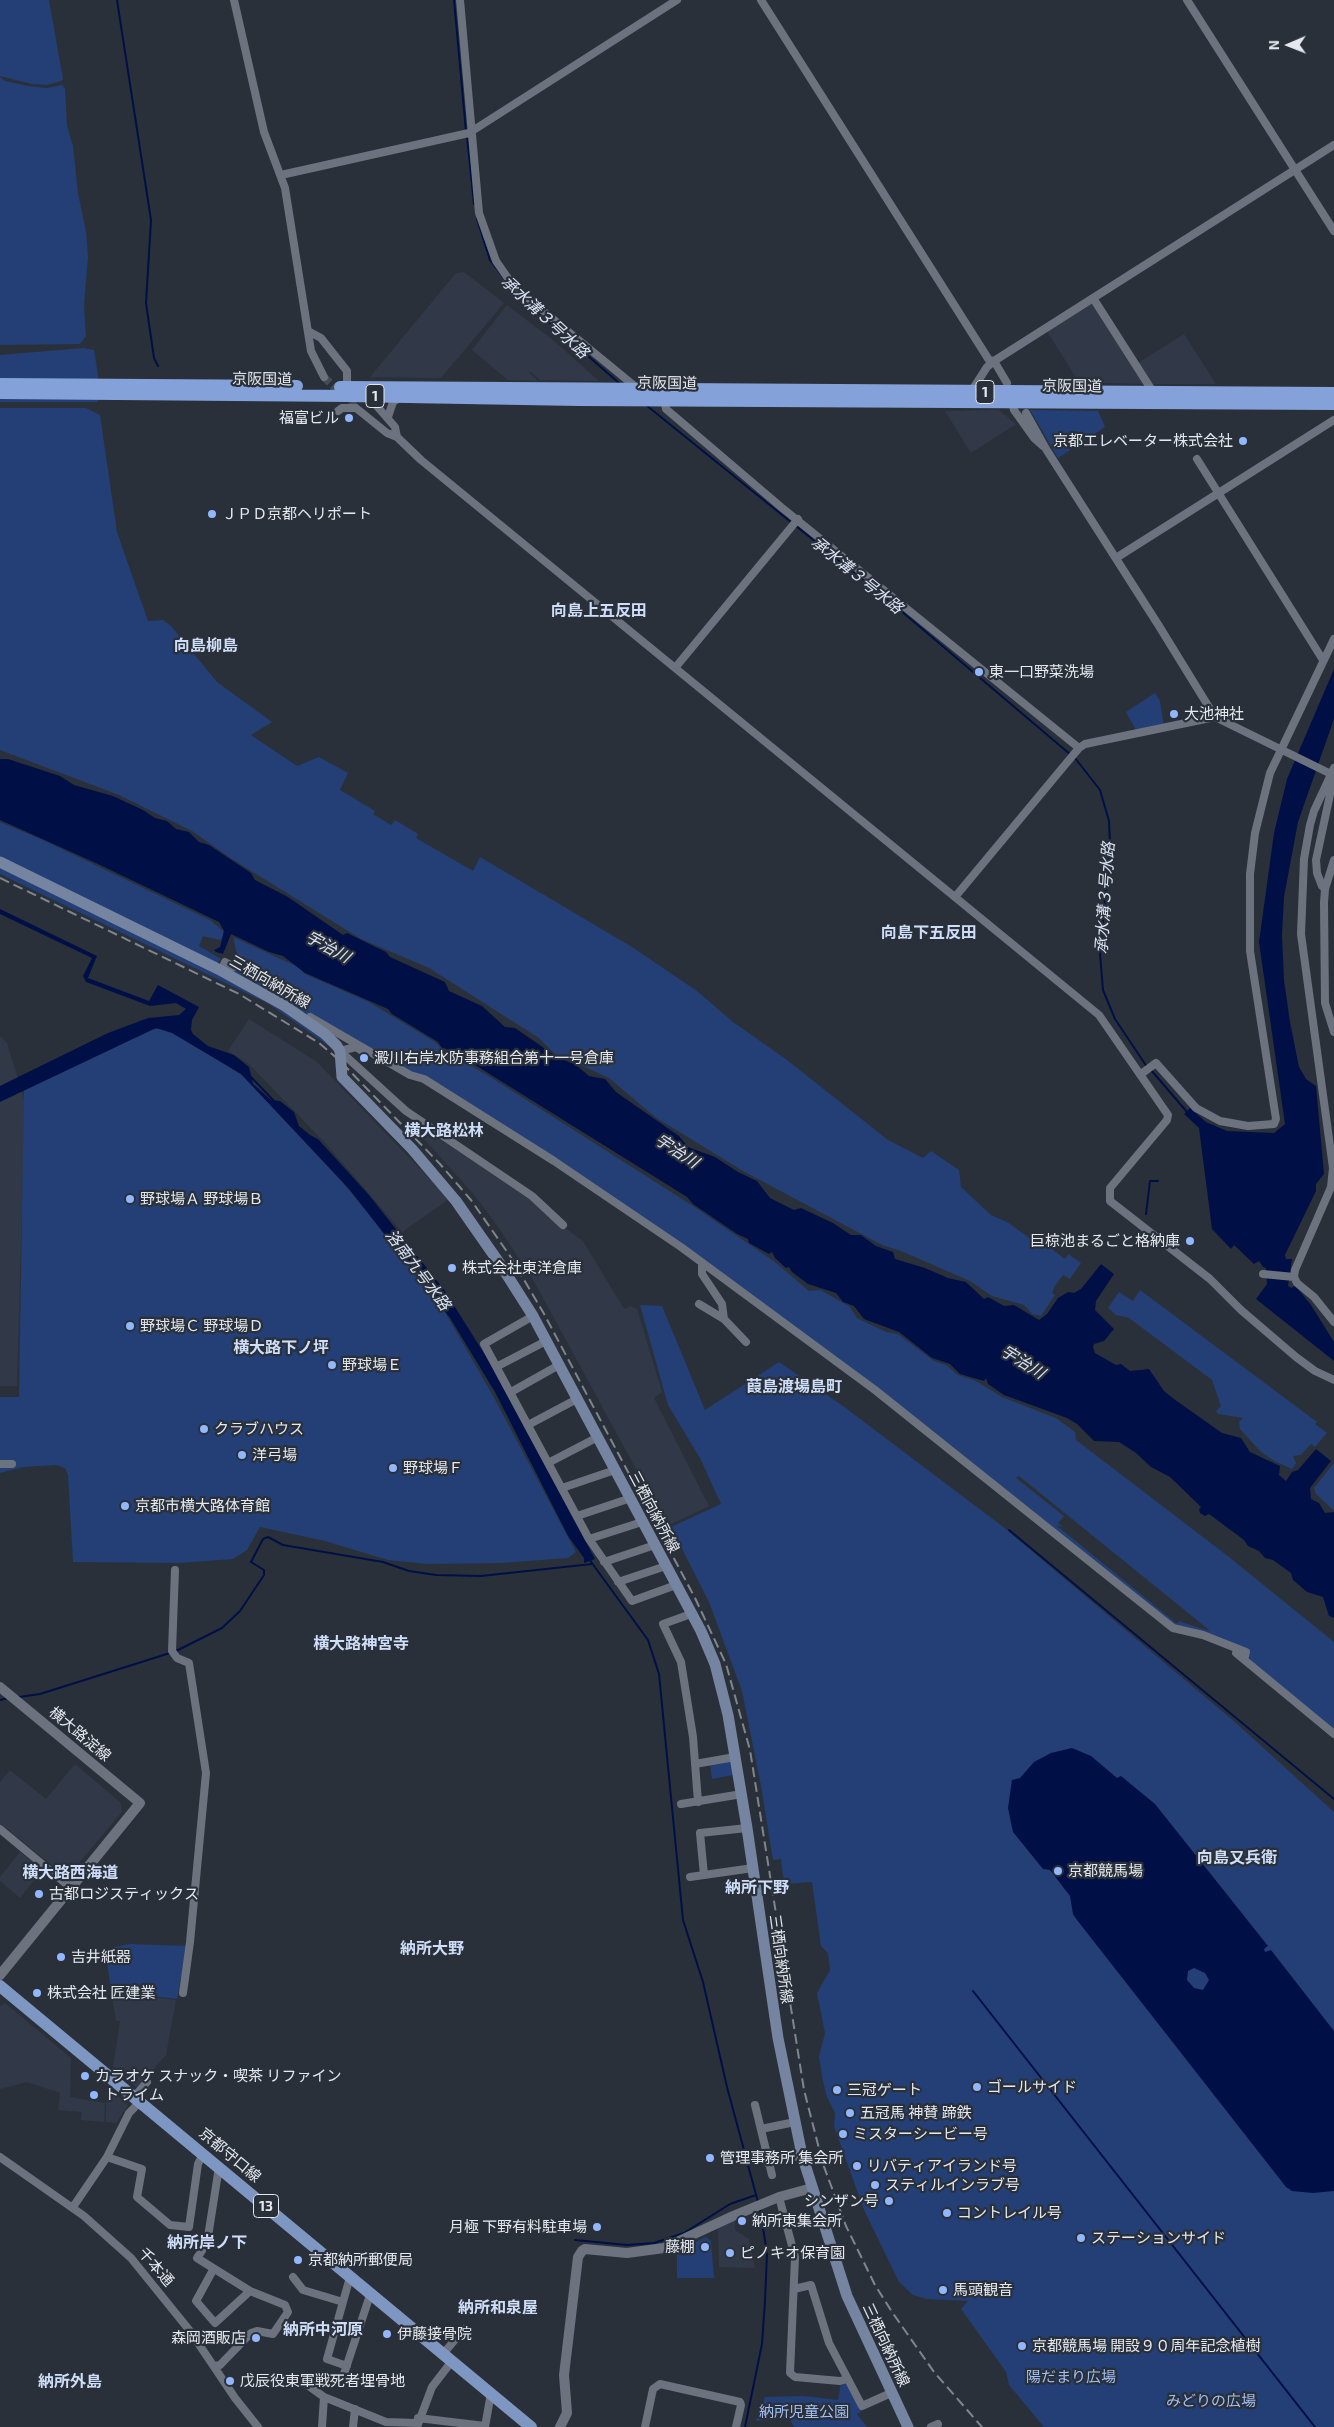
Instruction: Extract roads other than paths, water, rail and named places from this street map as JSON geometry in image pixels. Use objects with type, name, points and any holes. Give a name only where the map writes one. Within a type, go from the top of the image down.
[{"type":"highway","name":"京阪国道","points":[[0,384],[401,397],[617,395],[641,393],[1334,393]]},
{"type":"highway","name":"京阪国道","points":[[0,393],[129,389],[347,387],[617,395]]},
{"type":"highway","name":"京阪国道","points":[[641,393],[664,400],[1334,404]]},
{"type":"main road","name":"三栖向納所線","points":[[0,862],[218,968],[303,1018],[337,1046],[340,1051],[342,1077],[406,1143],[456,1201],[500,1264],[533,1316],[701,1631],[715,1664],[728,1715],[742,1794],[778,2038],[802,2154],[847,2296],[908,2427]]},
{"type":"main road","name":"京都守口線","points":[[0,1986],[531,2427]]},
{"type":"street","points":[[234,0],[264,132],[282,175],[311,351],[324,377]]},
{"type":"street","points":[[460,0],[479,213],[488,243],[504,274],[514,287],[641,393]]},
{"type":"street","points":[[282,175],[471,132],[677,0]]},
{"type":"street","points":[[761,0],[989,360],[994,361],[1007,384]]},
{"type":"street","points":[[1187,0],[1334,231]]},
{"type":"street","points":[[971,392],[986,367],[994,361],[1334,145]]},
{"type":"street","points":[[1093,298],[1153,392]]},
{"type":"street","points":[[308,331],[321,338],[347,371],[347,387]]},
{"type":"street","points":[[369,396],[396,427],[397,437]]},
{"type":"street","points":[[388,417],[393,402],[401,397]]},
{"type":"street","points":[[664,400],[666,409],[797,521],[1078,750]]},
{"type":"street","points":[[1012,402],[1014,410],[1034,438],[1046,449]]},
{"type":"street","points":[[338,411],[342,408],[356,408],[387,433],[397,437],[428,466],[1099,1014],[1142,1073],[1168,1115],[1110,1188],[1110,1201],[1210,1278],[1241,1310],[1296,1357],[1315,1371],[1334,1380]]},
{"type":"street","points":[[1026,413],[1046,449],[1215,717],[1330,771]]},
{"type":"street","points":[[1116,558],[1334,420]]},
{"type":"street","points":[[1197,459],[1323,660]]},
{"type":"street","points":[[675,668],[797,521]]},
{"type":"street","points":[[1142,1073],[1156,1063],[1196,1108],[1210,1117],[1230,1124],[1248,1126],[1274,1124],[1276,1119],[1250,950],[1250,874],[1255,833],[1270,773],[1334,639]]},
{"type":"street","points":[[955,897],[1078,750],[1093,742],[1215,717]]},
{"type":"street","points":[[1325,890],[1317,873],[1316,860],[1331,790],[1330,771]]},
{"type":"street","points":[[1294,1277],[1295,1270],[1331,1186],[1333,1168],[1301,934],[1304,859],[1308,834],[1314,811],[1330,771]]},
{"type":"street","points":[[1334,860],[1325,890],[1324,973],[1325,1003],[1334,1032]]},
{"type":"street","points":[[238,958],[234,967],[225,962],[222,967],[410,1075],[424,1079],[607,1196],[709,1267],[713,1272],[859,1378],[948,1447],[1174,1628],[1203,1635],[1246,1652],[1245,1656],[1236,1653],[1334,1734]]},
{"type":"street","points":[[1324,973],[1334,973]]},
{"type":"street","points":[[340,1051],[353,1042]]},
{"type":"street","points":[[340,1051],[356,1048],[457,1102],[719,1279]]},
{"type":"street","points":[[340,1051],[406,1111],[532,1196],[563,1225]]},
{"type":"street","points":[[702,1266],[702,1274],[722,1304],[724,1319]]},
{"type":"street","points":[[1263,1274],[1294,1277],[1333,1316]]},
{"type":"street","points":[[700,1304],[724,1319],[746,1342]]},
{"type":"street","points":[[533,1316],[484,1344],[498,1366],[589,1539],[632,1601],[676,1585]]},
{"type":"street","points":[[498,1366],[546,1341]]},
{"type":"street","points":[[511,1392],[559,1365]]},
{"type":"street","points":[[528,1425],[577,1399]]},
{"type":"street","points":[[548,1463],[598,1437]]},
{"type":"street","points":[[0,1464],[12,1464]]},
{"type":"street","points":[[562,1488],[615,1470]]},
{"type":"street","points":[[577,1516],[630,1498]]},
{"type":"street","points":[[589,1539],[642,1522]]},
{"type":"street","points":[[604,1562],[654,1545]]},
{"type":"street","points":[[618,1582],[666,1566]]},
{"type":"street","points":[[175,1570],[172,1652],[189,1663],[206,1773],[190,1942],[183,1993]]},
{"type":"street","points":[[691,1614],[663,1624],[681,1662],[695,1764],[698,1802]]},
{"type":"street","name":"横大路淀線","points":[[1,1691],[140,1804],[71,1888]]},
{"type":"street","points":[[695,1764],[735,1757]]},
{"type":"street","points":[[681,1804],[742,1794]]},
{"type":"street","points":[[704,1875],[700,1833],[747,1828]]},
{"type":"street","points":[[0,1829],[71,1888],[0,1975]]},
{"type":"street","points":[[690,1877],[753,1868]]},
{"type":"street","points":[[73,2207],[107,2158],[147,2082]]},
{"type":"street","points":[[755,2105],[772,2175]]},
{"type":"street","points":[[761,2130],[795,2122]]},
{"type":"street","points":[[107,2158],[142,2169],[137,2197],[170,2225],[189,2227],[198,2164],[203,2154]]},
{"type":"street","points":[[768,2162],[802,2154]]},
{"type":"street","name":"千本通","points":[[0,2157],[73,2207],[130,2258],[190,2331],[235,2398],[258,2427]]},
{"type":"street","points":[[215,2366],[220,2365],[252,2333],[257,2331],[273,2334],[288,2312],[285,2305],[250,2291],[196,2258],[208,2243],[219,2168]]},
{"type":"street","points":[[560,2427],[567,2414],[564,2375],[578,2257],[582,2251],[585,2249],[627,2253],[664,2248],[779,2197],[812,2188]]},
{"type":"street","points":[[779,2197],[795,2257],[790,2373],[795,2377],[840,2381],[847,2379]]},
{"type":"street","points":[[213,2270],[196,2300],[215,2323],[250,2291]]},
{"type":"street","points":[[293,2277],[303,2290],[343,2302]]},
{"type":"street","points":[[347,2366],[326,2359],[350,2277]]},
{"type":"street","points":[[794,2289],[811,2285],[828,2343],[862,2406],[891,2393]]},
{"type":"street","points":[[342,2383],[370,2295]]},
{"type":"street","points":[[417,2423],[432,2387],[464,2329]]},
{"type":"street","points":[[306,2384],[324,2396],[386,2425],[417,2423],[485,2426],[491,2393]]},
{"type":"street","points":[[645,2427],[653,2389],[660,2384],[740,2402],[736,2427]]},
{"type":"street","points":[[322,2427],[324,2396]]},
{"type":"street","points":[[353,2427],[355,2410]]},
{"type":"water","points":[[1334,669],[1334,719],[1298,822],[1284,897],[1282,935],[1284,980],[1299,1067],[1306,1079],[1316,1086],[1324,1174],[1316,1184],[1316,1191],[1285,1255],[1286,1259],[1292,1259],[1288,1286],[1292,1288],[1295,1285],[1311,1305],[1334,1342],[1334,1361],[1256,1299],[1267,1284],[1266,1268],[1259,1261],[1254,1264],[1234,1245],[1231,1249],[1212,1229],[1199,1128],[1184,1114],[1190,1108],[1206,1122],[1227,1131],[1274,1133],[1285,1124],[1259,942],[1274,833],[1287,779]]},
{"type":"water","name":"宇治川","points":[[0,759],[8,759],[60,776],[74,785],[113,796],[143,810],[155,818],[167,821],[176,829],[189,832],[199,842],[209,845],[251,873],[255,880],[288,897],[343,935],[347,933],[386,952],[390,957],[445,982],[449,991],[482,1006],[505,1027],[515,1028],[557,1057],[576,1065],[589,1076],[605,1079],[616,1092],[679,1136],[688,1147],[715,1157],[738,1172],[757,1181],[770,1198],[794,1210],[801,1208],[833,1223],[851,1235],[861,1235],[876,1246],[893,1252],[895,1259],[925,1268],[948,1278],[966,1282],[984,1299],[988,1297],[1004,1306],[1014,1305],[1039,1320],[1047,1314],[1058,1298],[1068,1292],[1074,1293],[1081,1289],[1101,1264],[1114,1274],[1096,1301],[1095,1310],[1114,1329],[1104,1341],[1094,1344],[1095,1353],[1116,1365],[1121,1364],[1130,1371],[1149,1369],[1164,1391],[1174,1399],[1222,1433],[1241,1438],[1250,1452],[1280,1466],[1279,1475],[1286,1481],[1292,1472],[1298,1470],[1316,1449],[1331,1461],[1310,1488],[1311,1499],[1319,1503],[1325,1513],[1334,1512],[1334,1618],[1329,1616],[1323,1597],[1307,1592],[1293,1580],[1291,1573],[1273,1560],[1265,1558],[1259,1551],[1248,1546],[1244,1540],[1209,1514],[1205,1516],[1200,1513],[1199,1509],[1201,1507],[1170,1477],[1151,1467],[1136,1453],[1119,1442],[1094,1441],[1077,1424],[1067,1418],[1004,1395],[988,1384],[986,1378],[984,1381],[960,1374],[950,1364],[932,1358],[899,1332],[864,1319],[854,1306],[843,1302],[836,1293],[808,1284],[792,1272],[789,1267],[786,1268],[775,1258],[772,1252],[769,1254],[749,1243],[748,1239],[737,1234],[693,1204],[687,1197],[451,1050],[442,1048],[438,1042],[392,1014],[388,1009],[305,973],[283,956],[269,952],[231,934],[223,954],[216,952],[214,950],[220,947],[224,931],[219,922],[0,820]]},
{"type":"water","points":[[0,909],[97,956],[88,978],[149,1001],[158,985],[199,1007],[192,1020],[191,1030],[193,1034],[208,1046],[234,1055],[249,1067],[253,1084],[271,1100],[280,1101],[294,1112],[299,1126],[318,1139],[369,1195],[445,1291],[490,1363],[595,1559],[584,1563],[584,1558],[568,1536],[495,1392],[450,1318],[349,1189],[241,1074],[172,1033],[156,1028],[0,1102],[0,1086],[108,1033],[148,1018],[179,1015],[186,1009],[176,1003],[150,1006],[86,982],[83,976],[92,958],[0,914]]},
{"type":"water","points":[[1072,1748],[1091,1756],[1117,1778],[1121,1776],[1155,1804],[1268,1946],[1264,1949],[1265,1952],[1271,1950],[1334,2031],[1334,2191],[1313,2193],[1292,2191],[1286,2187],[1077,1920],[1073,1914],[1070,1896],[1050,1870],[1043,1869],[1013,1832],[1008,1808],[1012,1780],[1020,1778],[1034,1762],[1051,1753]],"holes":[[[1194,1968],[1205,1973],[1209,1980],[1203,1990],[1194,1988],[1187,1980],[1188,1971]]]},
{"type":"waterway","points":[[117,0],[151,220],[146,303],[154,358],[158,366]]},
{"type":"waterway","name":"承水溝３号水路","points":[[454,0],[466,132]]},
{"type":"waterway","name":"承水溝３号水路","points":[[467,137],[474,204]]},
{"type":"waterway","name":"承水溝３号水路","points":[[477,219],[490,260],[506,281]]},
{"type":"waterway","name":"承水溝３号水路","points":[[517,294],[619,383]]},
{"type":"waterway","name":"承水溝３号水路","points":[[646,405],[792,523]]},
{"type":"waterway","name":"承水溝３号水路","points":[[796,526],[887,599],[1071,755]]},
{"type":"waterway","name":"承水溝３号水路","points":[[1075,758],[1100,790],[1109,821],[1110,843],[1100,954],[1103,990],[1115,1019],[1147,1067]]},
{"type":"waterway","name":"承水溝３号水路","points":[[1151,1070],[1187,1112]]},
{"type":"waterway","name":"洛南九号水路","points":[[251,1077],[275,1102]]},
{"type":"waterway","points":[[1146,1214],[1150,1181],[1158,1181]]},
{"type":"waterway","points":[[1009,1530],[1334,1799]]},
{"type":"waterway","points":[[174,1652],[222,1628],[240,1611],[264,1575],[264,1570],[251,1562],[263,1539],[268,1537],[283,1545],[383,1562],[409,1571],[436,1575],[481,1576],[592,1564]]},
{"type":"waterway","points":[[589,1559],[648,1640],[659,1674],[683,1920],[703,1982],[727,2087],[758,2202]]},
{"type":"waterway","points":[[19,1697],[40,1694],[170,1653]]},
{"type":"waterway","points":[[0,1700],[9,1698]]},
{"type":"waterway","points":[[973,1991],[1315,2427]]},
{"type":"waterway","points":[[575,2240],[627,2245],[654,2243],[684,2233],[730,2204],[756,2195]]},
{"type":"waterway","points":[[745,2427],[762,2344],[765,2301],[767,2253],[760,2209]]},
{"type":"tunnel","points":[[324,377],[356,408]]},
{"type":"railway","points":[[0,878],[239,994],[319,1043],[340,1061],[440,1164],[471,1200],[510,1256],[543,1312],[695,1598],[726,1664],[750,1750],[804,2090],[823,2164],[846,2226],[875,2285],[892,2312],[934,2372],[982,2427]]},
{"type":"place","name":"福富ビル","points":[[349,418]]},
{"type":"place","name":"京都エレベーター株式会社","points":[[1243,441]]},
{"type":"place","name":"ＪＰＤ京都ヘリポート","points":[[212,514]]},
{"type":"place","name":"東一口野菜洗場","points":[[979,672]]},
{"type":"place","name":"大池神社","points":[[1174,714]]},
{"type":"place","name":"澱川右岸水防事務組合第十一号倉庫","points":[[364,1058]]},
{"type":"place","name":"野球場Ａ 野球場Ｂ","points":[[130,1199]]},
{"type":"place","name":"巨椋池まるごと格納庫","points":[[1190,1241]]},
{"type":"place","name":"株式会社東洋倉庫","points":[[452,1268]]},
{"type":"place","name":"野球場Ｃ 野球場Ｄ","points":[[130,1326]]},
{"type":"place","name":"野球場Ｅ","points":[[332,1365]]},
{"type":"place","name":"クラブハウス","points":[[204,1429]]},
{"type":"place","name":"洋弓場","points":[[242,1455]]},
{"type":"place","name":"野球場Ｆ","points":[[393,1468]]},
{"type":"place","name":"京都市横大路体育館","points":[[125,1506]]},
{"type":"place","name":"京都競馬場","points":[[1058,1871]]},
{"type":"place","name":"古都ロジスティックス","points":[[39,1894]]},
{"type":"place","name":"吉井紙器","points":[[61,1957]]},
{"type":"place","name":"株式会社 匠建業","points":[[37,1993]]},
{"type":"place","name":"カラオケ スナック・喫茶 リファイン","points":[[85,2076]]},
{"type":"place","name":"ゴールサイド","points":[[977,2087]]},
{"type":"place","name":"三冠ゲート","points":[[837,2090]]},
{"type":"place","name":"トライム","points":[[94,2095]]},
{"type":"place","name":"五冠馬 神賛 蹄鉄","points":[[850,2113]]},
{"type":"place","name":"ミスターシービー号","points":[[843,2134]]},
{"type":"place","name":"管理事務所 集会所","points":[[710,2158]]},
{"type":"place","name":"リバティアイランド号","points":[[857,2166]]},
{"type":"place","name":"スティルインラブ号","points":[[875,2185]]},
{"type":"place","name":"シンザン号","points":[[889,2201]]},
{"type":"place","name":"コントレイル号","points":[[947,2213]]},
{"type":"place","name":"納所東集会所","points":[[742,2221]]},
{"type":"place","name":"月極 下野有料駐車場","points":[[597,2227]]},
{"type":"place","name":"ステーションサイド","points":[[1081,2238]]},
{"type":"place","name":"藤棚","points":[[705,2247]]},
{"type":"place","name":"ピノキオ保育園","points":[[730,2253]]},
{"type":"place","name":"京都納所郵便局","points":[[298,2260]]},
{"type":"place","name":"馬頭観音","points":[[943,2290]]},
{"type":"place","name":"伊藤接骨院","points":[[387,2334]]},
{"type":"place","name":"森岡酒販店","points":[[256,2338]]},
{"type":"place","name":"京都競馬場 開設９０周年記念植樹","points":[[1022,2346]]},
{"type":"place","name":"戊辰役東軍戦死者埋骨地","points":[[230,2381]]},
{"type":"district","name":"向島上五反田","points":[[599,611]]},
{"type":"district","name":"向島柳島","points":[[206,646]]},
{"type":"district","name":"向島下五反田","points":[[929,933]]},
{"type":"district","name":"横大路松林","points":[[444,1131]]},
{"type":"district","name":"横大路下ノ坪","points":[[281,1348]]},
{"type":"district","name":"葭島渡場島町","points":[[794,1387]]},
{"type":"district","name":"横大路神宮寺","points":[[361,1644]]},
{"type":"district","name":"向島又兵衛","points":[[1237,1858]]},
{"type":"district","name":"横大路西海道","points":[[70,1873]]},
{"type":"district","name":"納所下野","points":[[757,1888]]},
{"type":"district","name":"納所大野","points":[[432,1949]]},
{"type":"district","name":"納所岸ノ下","points":[[207,2243]]},
{"type":"district","name":"納所和泉屋","points":[[498,2308]]},
{"type":"district","name":"納所中河原","points":[[323,2330]]},
{"type":"district","name":"納所外島","points":[[70,2382]]},
{"type":"park label","name":"陽だまり広場","points":[[1071,2377]]},
{"type":"park label","name":"みどりの広場","points":[[1211,2401]]},
{"type":"park label","name":"納所児童公園","points":[[804,2412]]}]
